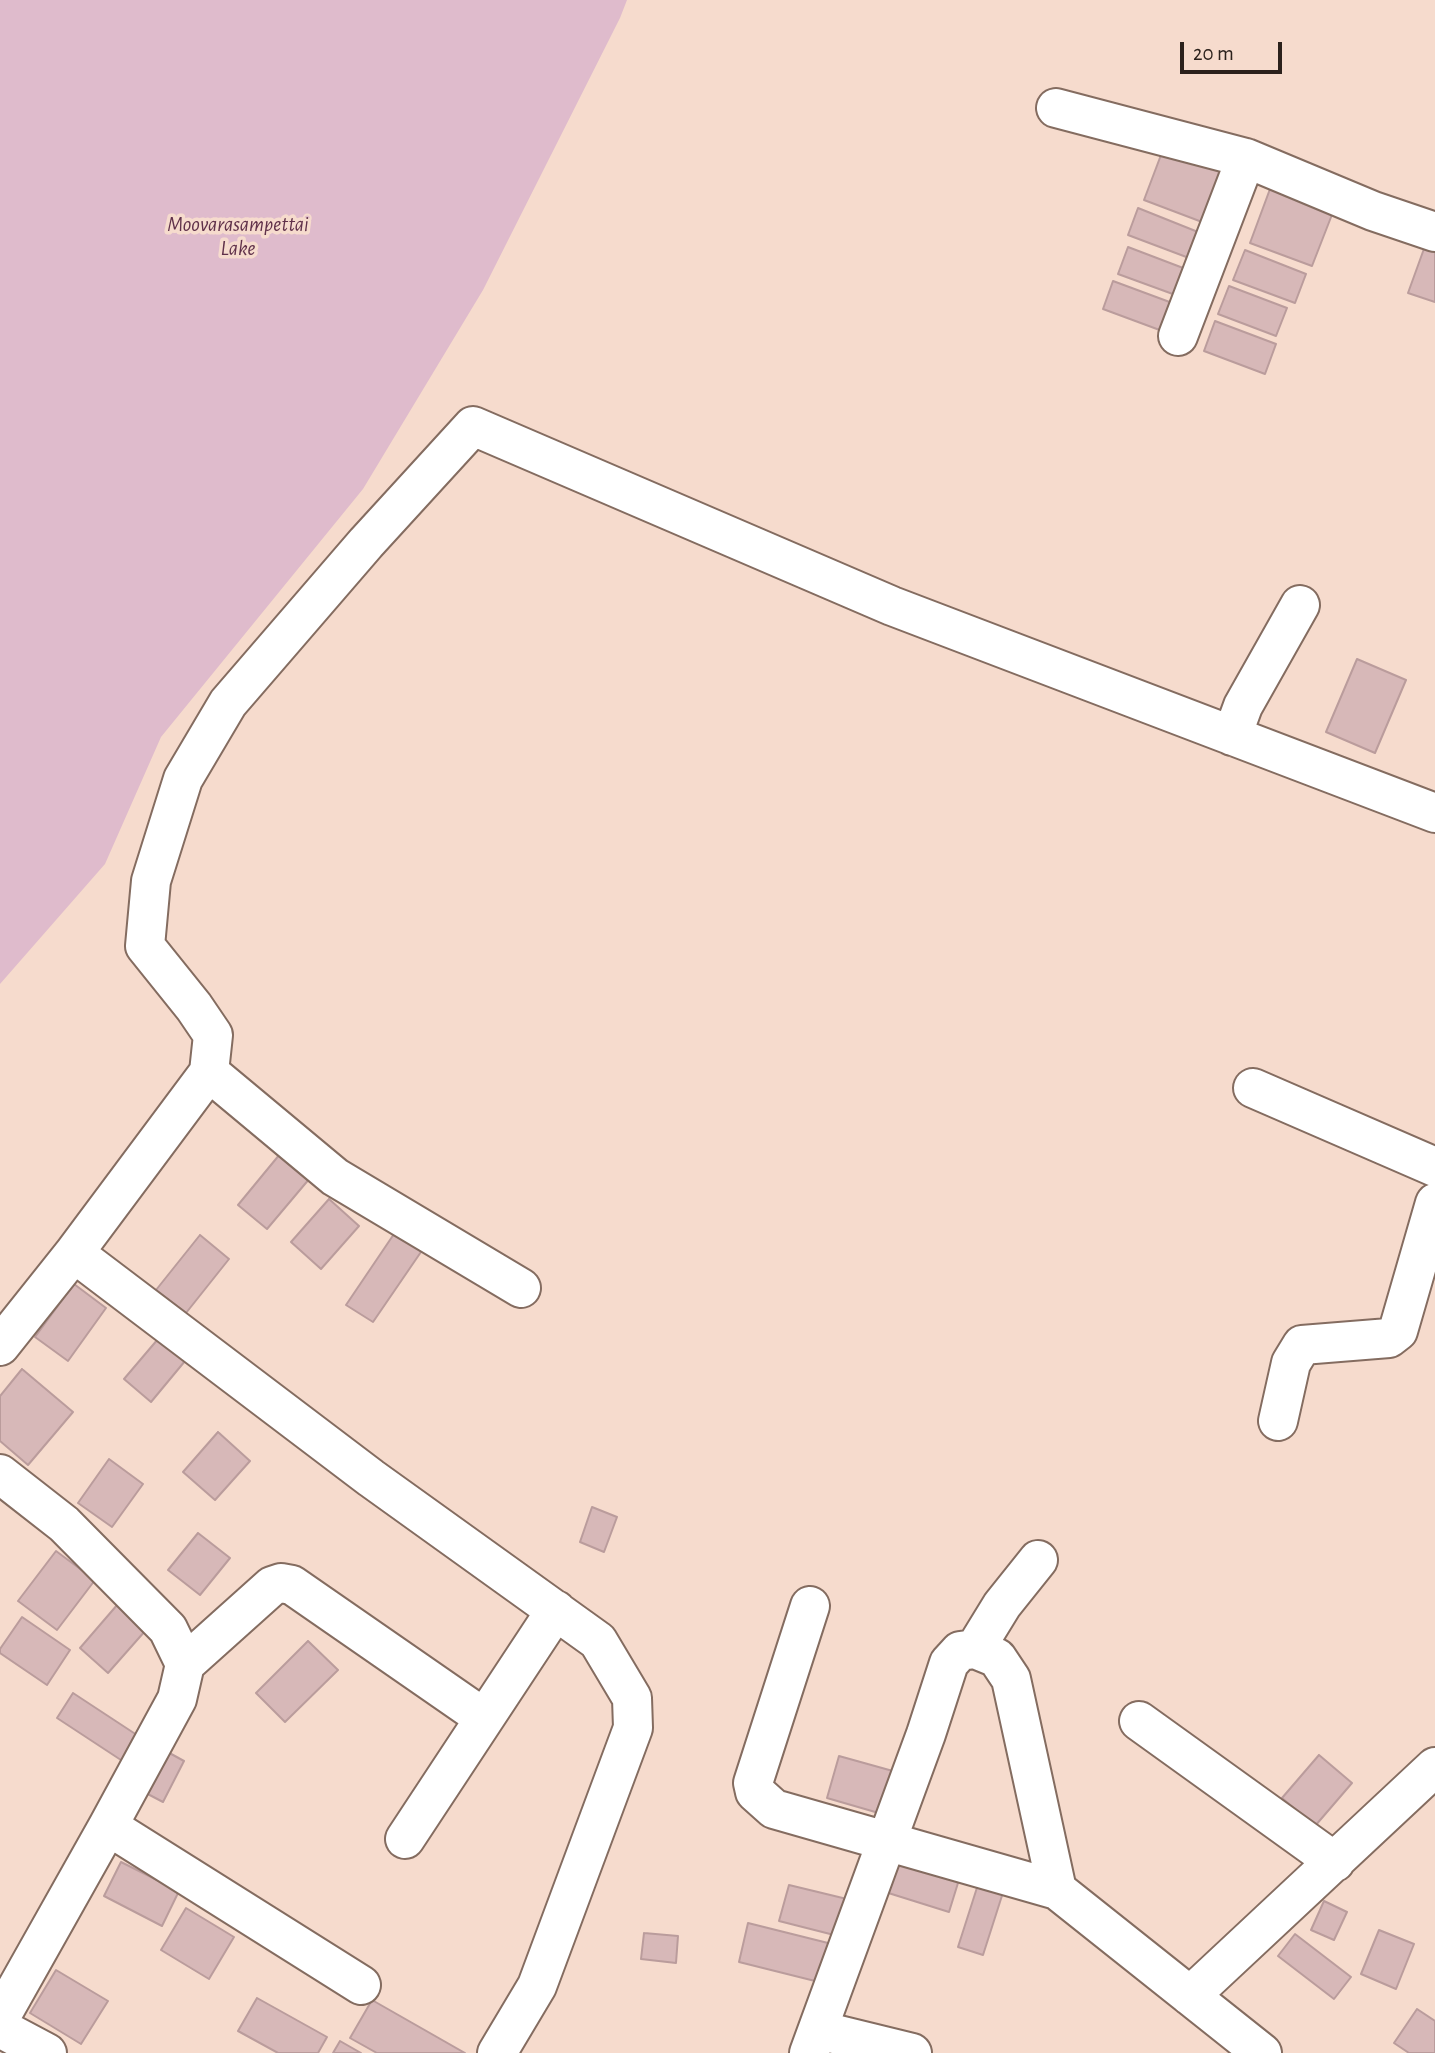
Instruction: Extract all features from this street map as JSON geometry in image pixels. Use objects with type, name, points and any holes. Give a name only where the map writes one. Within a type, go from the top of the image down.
[{"type":"street","points":[[1056,108],[1246,158],[1373,211],[1435,232]]},
{"type":"street","points":[[1178,337],[1246,158]]},
{"type":"street","points":[[0,1346],[74,1253],[209,1072],[213,1035],[145,946],[152,881],[183,779],[228,703],[366,543],[473,426],[892,606],[1435,813]]},
{"type":"street","points":[[1232,736],[1243,706],[1300,605]]},
{"type":"street","points":[[209,1072],[335,1177],[521,1288]]},
{"type":"street","points":[[1252,1088],[1435,1167]]},
{"type":"street","points":[[1278,1421],[1291,1363],[1302,1345],[1389,1338],[1398,1331],[1435,1203]]},
{"type":"street","points":[[74,1253],[370,1478],[598,1641],[632,1698],[633,1728],[537,1986],[497,2053]]},
{"type":"street","points":[[0,1474],[64,1524],[168,1629],[185,1664]]},
{"type":"street","points":[[975,1648],[1002,1605],[1038,1560]]},
{"type":"street","points":[[0,2018],[177,1699],[185,1664],[272,1586],[281,1583],[292,1585],[484,1718]]},
{"type":"street","points":[[810,1605],[753,1783],[755,1792],[774,1809],[1057,1890],[1262,2053]]},
{"type":"street","points":[[405,1839],[556,1610]]},
{"type":"street","points":[[912,2053],[813,2041],[888,1840],[949,1663],[960,1651],[975,1648],[997,1658],[1011,1679],[1057,1890]]},
{"type":"street","points":[[1139,1721],[1335,1862]]},
{"type":"street","points":[[1190,1996],[1435,1767]]},
{"type":"street","points":[[108,1826],[361,1985]]},
{"type":"street","points":[[0,2028],[47,2053]]},
{"type":"water","name":"Moovarasampettai Lake","points":[[0,0],[627,0],[483,290],[363,489],[161,737],[105,864],[0,984]]},
{"type":"building","points":[[1164,147],[1230,172],[1210,225],[1144,200]]},
{"type":"building","points":[[1270,189],[1333,212],[1312,266],[1250,243]]},
{"type":"building","points":[[1138,208],[1198,232],[1189,258],[1128,235]]},
{"type":"building","points":[[1425,246],[1435,250],[1435,302],[1408,293]]},
{"type":"building","points":[[1128,247],[1191,271],[1181,297],[1118,274]]},
{"type":"building","points":[[1245,250],[1306,274],[1295,303],[1233,280]]},
{"type":"building","points":[[1113,281],[1175,304],[1165,332],[1103,309]]},
{"type":"building","points":[[1229,286],[1287,308],[1276,336],[1218,314]]},
{"type":"building","points":[[1215,321],[1276,344],[1265,374],[1204,351]]},
{"type":"building","points":[[1357,659],[1406,680],[1375,753],[1326,732]]},
{"type":"building","points":[[280,1154],[310,1178],[267,1229],[238,1205]]},
{"type":"building","points":[[329,1199],[359,1226],[321,1269],[291,1242]]},
{"type":"building","points":[[396,1231],[423,1249],[373,1322],[346,1305]]},
{"type":"building","points":[[200,1235],[229,1259],[186,1313],[156,1290]]},
{"type":"building","points":[[74,1284],[106,1308],[68,1361],[35,1337]]},
{"type":"building","points":[[158,1339],[185,1361],[151,1402],[124,1379]]},
{"type":"building","points":[[22,1369],[73,1412],[28,1465],[0,1441],[0,1396]]},
{"type":"building","points":[[218,1432],[250,1461],[215,1500],[183,1472]]},
{"type":"building","points":[[109,1459],[143,1484],[112,1527],[78,1503]]},
{"type":"building","points":[[592,1507],[617,1517],[604,1552],[580,1542]]},
{"type":"building","points":[[198,1533],[230,1558],[200,1595],[168,1570]]},
{"type":"building","points":[[56,1551],[95,1580],[57,1630],[18,1601]]},
{"type":"building","points":[[124,1597],[153,1622],[108,1673],[80,1648]]},
{"type":"building","points":[[22,1617],[70,1650],[47,1685],[0,1653]]},
{"type":"building","points":[[308,1641],[338,1670],[285,1722],[256,1693]]},
{"type":"building","points":[[73,1693],[143,1739],[127,1764],[57,1718]]},
{"type":"building","points":[[164,1750],[184,1761],[163,1802],[142,1791]]},
{"type":"building","points":[[1319,1755],[1352,1783],[1315,1826],[1282,1798]]},
{"type":"building","points":[[839,1756],[900,1773],[889,1816],[827,1798]]},
{"type":"building","points":[[895,1849],[962,1870],[949,1912],[882,1891]]},
{"type":"building","points":[[121,1862],[179,1891],[162,1926],[104,1896]]},
{"type":"building","points":[[982,1872],[1007,1880],[983,1955],[958,1947]]},
{"type":"building","points":[[789,1885],[851,1900],[842,1937],[779,1921]]},
{"type":"building","points":[[1324,1901],[1347,1912],[1334,1940],[1311,1930]]},
{"type":"building","points":[[186,1908],[234,1937],[209,1979],[161,1950]]},
{"type":"building","points":[[748,1923],[840,1946],[831,1985],[739,1962]]},
{"type":"building","points":[[1379,1930],[1414,1944],[1396,1989],[1361,1974]]},
{"type":"building","points":[[644,1933],[678,1936],[676,1963],[641,1959]]},
{"type":"building","points":[[1295,1934],[1351,1977],[1334,1999],[1278,1956]]},
{"type":"building","points":[[56,1970],[108,2001],[81,2044],[30,2013]]},
{"type":"building","points":[[257,1998],[327,2037],[318,2053],[278,2053],[238,2031]]},
{"type":"building","points":[[372,2000],[465,2053],[377,2053],[350,2038]]},
{"type":"building","points":[[1417,2009],[1435,2021],[1435,2053],[1409,2053],[1394,2043]]},
{"type":"building","points":[[340,2041],[361,2053],[333,2053]]}]
